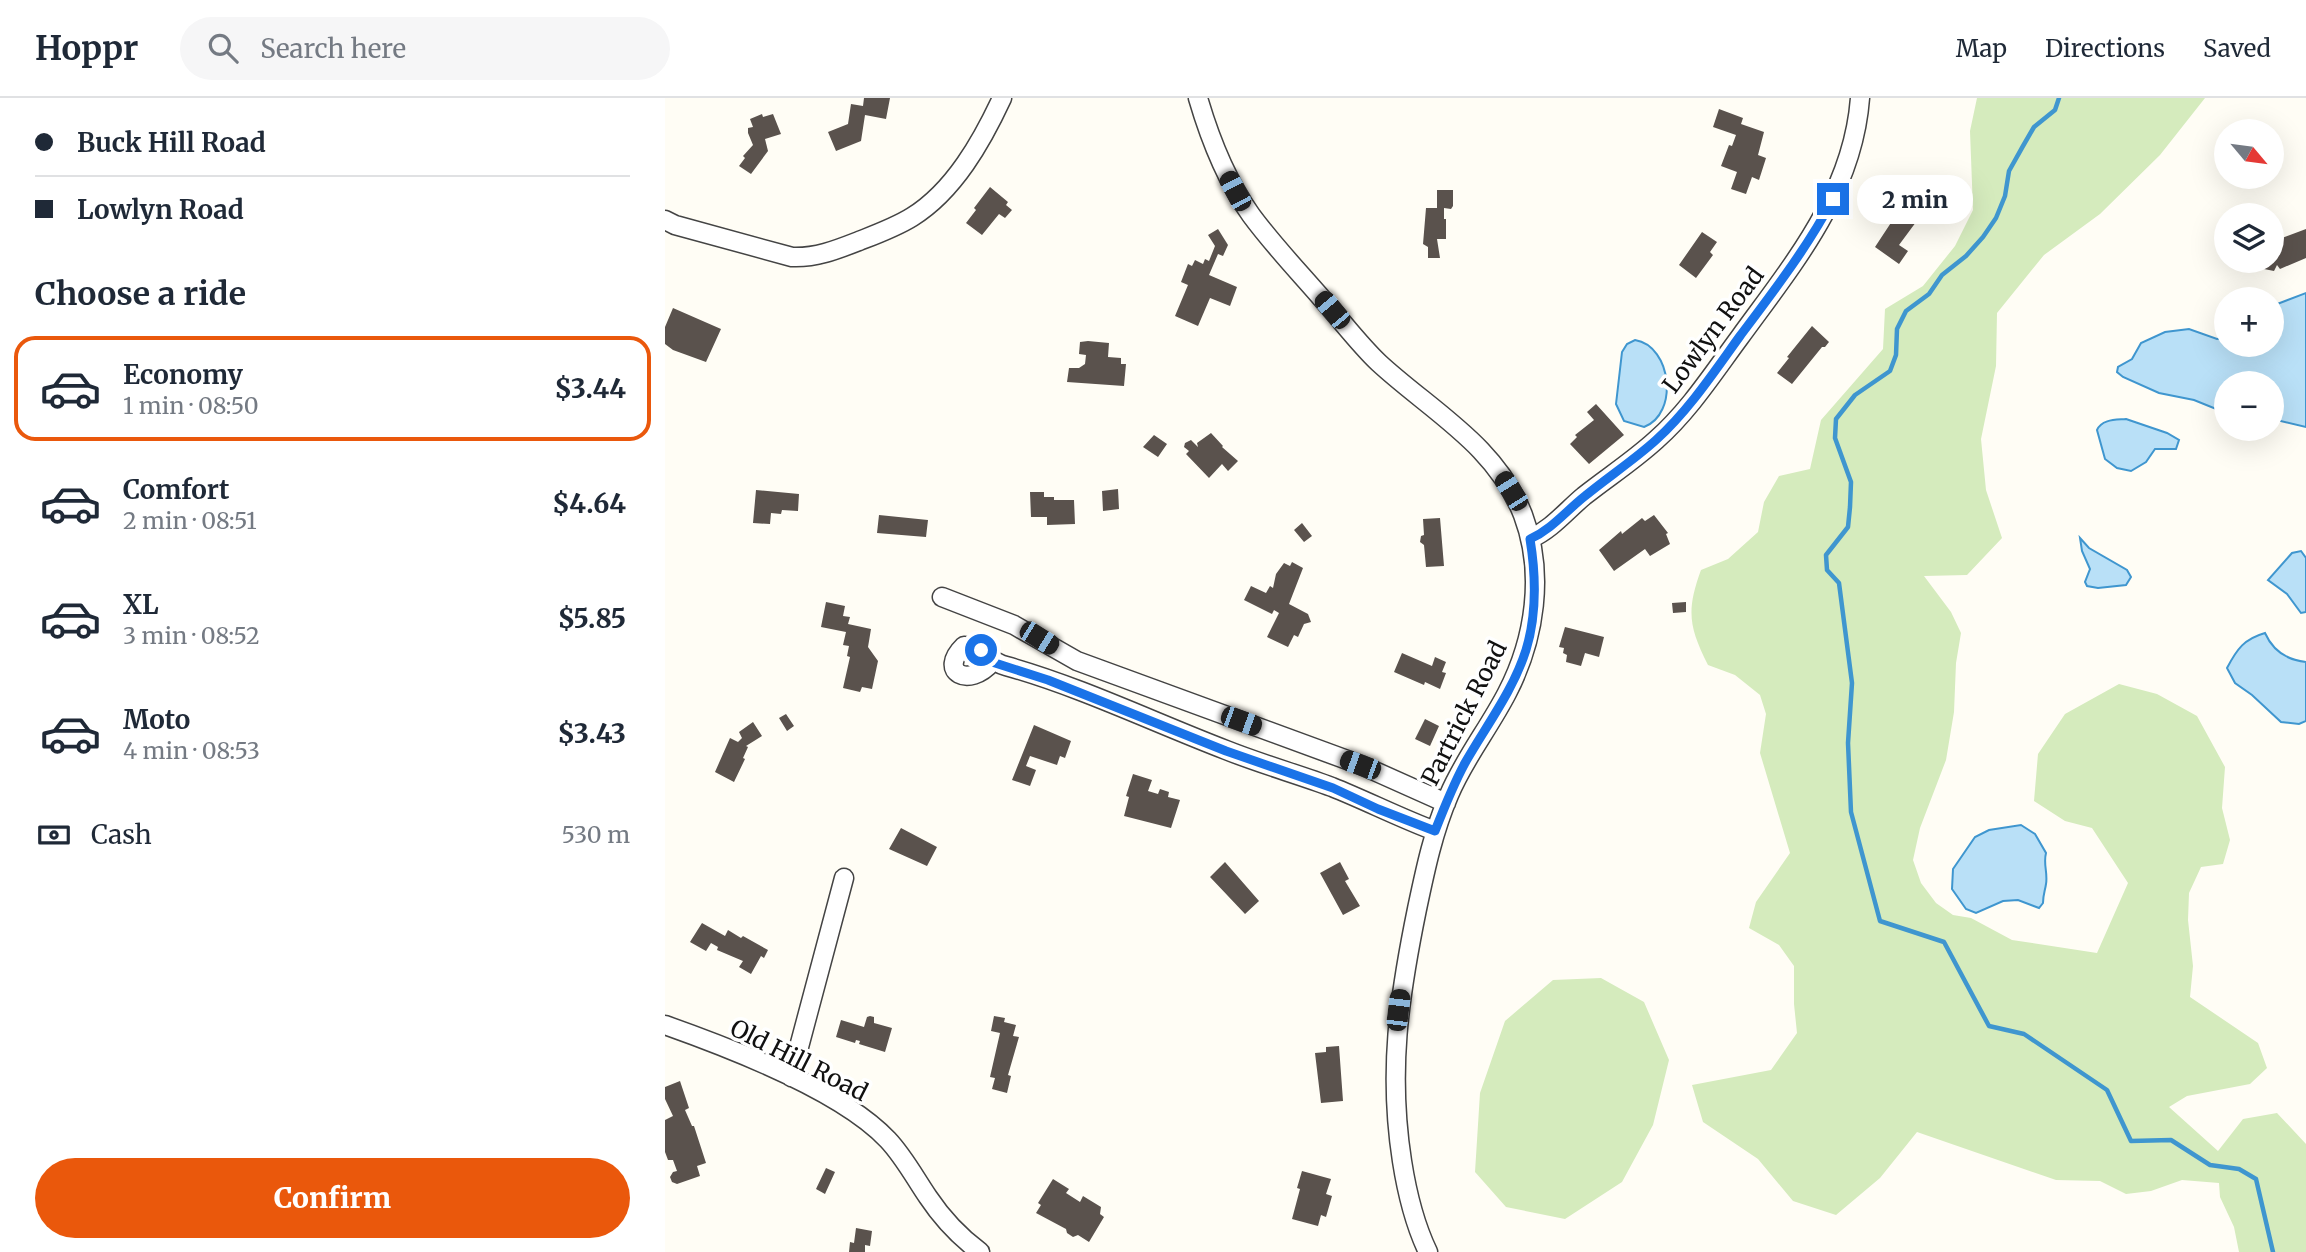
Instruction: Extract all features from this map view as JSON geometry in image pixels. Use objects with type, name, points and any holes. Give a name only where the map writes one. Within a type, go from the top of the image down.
[{"type":"street","points":[[665,220],[792,257],[823,255],[901,224],[930,204],[945,188],[985,131],[1002,98]]},
{"type":"street","name":"Partrick Road","points":[[1198,98],[1220,161],[1251,215],[1378,362],[1455,424],[1488,456],[1511,491],[1524,517],[1530,539],[1535,569],[1535,599],[1526,650],[1507,694],[1464,764],[1445,803],[1435,831],[1404,973],[1395,1055],[1397,1117],[1402,1163],[1415,1222],[1428,1252]]},
{"type":"street","name":"Lowlyn Road","points":[[1530,539],[1542,534],[1655,441],[1715,371],[1798,257],[1833,199],[1848,159],[1860,98]]},
{"type":"street","points":[[942,597],[1014,625],[1077,661],[1360,765],[1445,803]]},
{"type":"street","points":[[992,662],[1048,680],[1226,751],[1333,788],[1435,831]]},
{"type":"street","points":[[791,1077],[844,878]]},
{"type":"street","name":"Old Hill Road","points":[[665,1025],[791,1077],[844,1106],[879,1131],[900,1154],[935,1208],[973,1250]]},
{"type":"green space","points":[[1977,98],[2205,98],[2160,155],[2100,214],[2044,255],[1997,313],[1996,366],[1981,439],[1986,490],[2002,538],[1967,575],[1924,576],[1951,612],[1961,633],[1956,663],[1954,712],[1946,760],[1920,828],[1913,860],[1921,883],[1936,903],[1953,915],[1971,918],[2012,940],[2097,953],[2128,883],[2092,828],[2065,821],[2034,801],[2038,754],[2065,714],[2119,684],[2157,694],[2197,716],[2225,767],[2222,808],[2230,840],[2223,864],[2201,867],[2189,893],[2188,920],[2193,966],[2190,997],[2258,1043],[2267,1068],[2250,1084],[2187,1096],[2169,1107],[2218,1151],[2243,1119],[2277,1113],[2306,1144],[2306,1252],[2239,1252],[2234,1227],[2220,1197],[2219,1183],[2182,1180],[2151,1191],[2126,1194],[2100,1181],[2056,1180],[1917,1132],[1880,1178],[1836,1215],[1793,1201],[1758,1159],[1703,1122],[1692,1085],[1771,1070],[1797,1033],[1794,966],[1779,945],[1749,928],[1756,902],[1790,853],[1760,753],[1766,714],[1760,695],[1735,675],[1708,665],[1693,629],[1692,608],[1696,584],[1701,570],[1728,559],[1758,532],[1764,502],[1779,476],[1810,469],[1821,420],[1883,349],[1885,309],[1923,286],[1955,246],[1973,210],[1970,131]]},
{"type":"green space","points":[[1601,978],[1644,1002],[1669,1060],[1653,1125],[1622,1182],[1565,1219],[1506,1207],[1475,1172],[1480,1093],[1505,1021],[1553,980]]},
{"type":"water","points":[[2306,293],[2306,427],[2284,422],[2284,371],[2214,371],[2214,408],[2194,400],[2159,393],[2117,372],[2118,367],[2132,359],[2141,343],[2165,332],[2189,329],[2214,338],[2214,357],[2284,357],[2284,301]]},
{"type":"water","points":[[1635,340],[1647,345],[1657,354],[1666,381],[1663,409],[1655,420],[1644,427],[1624,421],[1616,404],[1622,352],[1627,344]]},
{"type":"water","points":[[2126,419],[2179,440],[2176,449],[2155,449],[2146,462],[2131,471],[2117,468],[2105,459],[2097,430],[2106,422]]},
{"type":"water","points":[[2080,538],[2089,548],[2127,570],[2131,577],[2126,585],[2098,588],[2087,586],[2085,582],[2090,569]]},
{"type":"water","points":[[2301,551],[2306,558],[2306,612],[2301,613],[2287,594],[2268,580],[2292,553]]},
{"type":"water","points":[[2265,633],[2281,654],[2306,662],[2306,721],[2299,724],[2281,722],[2235,683],[2227,668],[2242,646]]},
{"type":"water","points":[[2021,825],[2035,834],[2046,853],[2043,903],[2039,908],[2018,900],[2003,901],[1976,913],[1966,909],[1952,889],[1953,869],[1975,837],[1989,830]]},
{"type":"building","points":[[864,98],[890,98],[886,119],[865,115],[861,141],[836,151],[828,132],[848,124],[851,104],[863,106]]},
{"type":"building","points":[[1719,109],[1743,118],[1741,124],[1764,132],[1758,155],[1766,158],[1759,180],[1752,177],[1746,194],[1731,189],[1737,172],[1721,166],[1736,135],[1713,127]]},
{"type":"building","points":[[762,114],[763,117],[773,114],[781,134],[765,139],[768,151],[751,174],[739,166],[745,158],[743,156],[753,145],[748,133],[748,128],[753,127],[750,119]]},
{"type":"building","points":[[990,187],[1008,202],[1006,205],[1012,210],[1005,218],[999,214],[982,235],[966,223]]},
{"type":"building","points":[[1437,190],[1453,190],[1453,206],[1451,209],[1444,208],[1446,239],[1437,239],[1440,258],[1428,258],[1428,247],[1423,244],[1426,208],[1437,208]]},
{"type":"building","points":[[1902,206],[1919,218],[1899,245],[1908,251],[1899,264],[1875,247]]},
{"type":"building","points":[[1218,229],[1228,245],[1223,256],[1218,254],[1209,275],[1237,287],[1230,306],[1210,298],[1198,326],[1175,316],[1188,285],[1181,282],[1188,264],[1192,266],[1195,260],[1203,264],[1205,259],[1209,261],[1215,246],[1208,235]]},
{"type":"building","points":[[2306,229],[2306,258],[2284,267],[2284,237]]},
{"type":"building","points":[[1702,232],[1717,242],[1710,252],[1713,255],[1696,278],[1679,265]]},
{"type":"building","points":[[673,308],[721,329],[706,362],[673,350],[665,344],[665,327]]},
{"type":"building","points":[[1812,326],[1829,342],[1792,384],[1777,373]]},
{"type":"building","points":[[1080,342],[1109,343],[1108,357],[1121,358],[1121,364],[1126,364],[1124,386],[1067,382],[1069,368],[1079,368],[1085,364],[1086,355],[1079,354]]},
{"type":"building","points":[[1596,404],[1624,435],[1589,464],[1570,444],[1577,437],[1575,435],[1594,420],[1587,412]]},
{"type":"building","points":[[1211,433],[1238,461],[1228,471],[1222,464],[1209,478],[1186,454],[1189,451],[1184,447],[1185,443],[1191,440],[1198,447],[1197,443]]},
{"type":"building","points":[[1154,435],[1167,444],[1158,457],[1143,447]]},
{"type":"building","points":[[1118,489],[1119,509],[1103,511],[1102,491]]},
{"type":"building","points":[[756,490],[799,494],[798,511],[782,510],[781,514],[771,513],[770,524],[753,523]]},
{"type":"building","points":[[1030,492],[1044,492],[1044,497],[1054,497],[1054,500],[1074,500],[1075,524],[1047,525],[1047,517],[1031,517]]},
{"type":"building","points":[[879,515],[928,520],[926,537],[877,533]]},
{"type":"building","points":[[1654,515],[1668,533],[1666,534],[1670,544],[1650,556],[1645,549],[1614,571],[1599,550],[1621,531],[1622,534],[1642,518],[1645,521]]},
{"type":"building","points":[[1440,518],[1444,566],[1426,567],[1424,545],[1420,542],[1421,536],[1424,535],[1423,519]]},
{"type":"building","points":[[1302,523],[1312,536],[1304,542],[1294,530]]},
{"type":"building","points":[[1292,562],[1303,568],[1289,604],[1308,614],[1311,622],[1304,624],[1298,637],[1294,635],[1288,647],[1267,637],[1279,613],[1274,610],[1272,614],[1244,600],[1251,586],[1266,593],[1270,586],[1273,588],[1276,574],[1284,563],[1290,566]]},
{"type":"building","points":[[826,602],[845,606],[843,616],[850,617],[848,624],[871,629],[868,647],[878,661],[872,689],[862,687],[860,692],[843,688],[850,657],[847,656],[849,646],[843,645],[846,632],[821,627]]},
{"type":"building","points":[[1686,602],[1686,612],[1673,613],[1672,603]]},
{"type":"building","points":[[1565,627],[1604,637],[1599,657],[1585,653],[1581,666],[1566,662],[1564,648],[1559,647]]},
{"type":"building","points":[[1402,653],[1432,666],[1435,657],[1446,662],[1442,672],[1446,673],[1440,689],[1394,672]]},
{"type":"building","points":[[786,714],[794,726],[787,731],[779,718]]},
{"type":"building","points":[[1425,719],[1439,726],[1430,746],[1415,739]]},
{"type":"building","points":[[753,722],[762,736],[746,746],[745,759],[734,782],[715,772],[730,738],[738,742],[742,738],[739,732]]},
{"type":"building","points":[[1034,725],[1071,741],[1065,758],[1060,756],[1057,765],[1030,756],[1026,766],[1036,770],[1030,786],[1012,780]]},
{"type":"building","points":[[1133,774],[1152,780],[1148,791],[1158,794],[1160,789],[1169,792],[1168,797],[1180,800],[1171,828],[1124,816],[1129,797],[1126,796]]},
{"type":"building","points":[[901,828],[937,847],[927,866],[889,849]]},
{"type":"building","points":[[1225,862],[1259,901],[1245,914],[1210,877]]},
{"type":"building","points":[[1340,862],[1349,879],[1345,881],[1360,906],[1343,915],[1320,873]]},
{"type":"building","points":[[702,923],[725,936],[728,930],[741,938],[743,936],[768,950],[764,958],[761,956],[751,974],[739,967],[743,961],[717,950],[718,947],[711,943],[706,951],[690,942]]},
{"type":"building","points":[[994,1016],[1005,1018],[1004,1022],[1016,1025],[1013,1036],[1019,1037],[1008,1075],[1011,1076],[1007,1093],[992,1089],[995,1078],[990,1077],[1000,1033],[991,1031]]},
{"type":"building","points":[[867,1017],[874,1017],[874,1023],[892,1028],[885,1052],[859,1044],[860,1041],[856,1040],[855,1043],[836,1037],[841,1020],[864,1027]]},
{"type":"building","points":[[1339,1046],[1343,1101],[1321,1103],[1315,1053],[1326,1052],[1326,1047]]},
{"type":"building","points":[[680,1081],[689,1108],[685,1110],[694,1126],[706,1163],[697,1166],[700,1176],[677,1184],[672,1182],[670,1177],[677,1171],[673,1160],[668,1160],[665,1152],[665,1120],[673,1116],[665,1099],[665,1087]]},
{"type":"building","points":[[826,1168],[835,1172],[825,1194],[816,1189]]},
{"type":"building","points":[[1302,1171],[1331,1179],[1326,1194],[1332,1196],[1326,1217],[1321,1215],[1318,1226],[1292,1219]]},
{"type":"building","points":[[1053,1179],[1069,1189],[1066,1193],[1080,1202],[1083,1196],[1101,1207],[1100,1214],[1104,1217],[1089,1242],[1078,1235],[1073,1237],[1066,1229],[1036,1213],[1041,1205],[1038,1203]]},
{"type":"building","points":[[856,1228],[872,1231],[870,1246],[865,1245],[865,1252],[849,1252],[850,1242],[854,1243]]},
{"type":"waterway","points":[[2059,98],[2055,110],[2034,127],[2009,171],[2005,196],[1996,218],[1983,237],[1966,256],[1942,275],[1929,294],[1906,311],[1897,329],[1896,355],[1890,371],[1855,395],[1836,419],[1835,438],[1851,482],[1850,507],[1848,527],[1826,555],[1827,570],[1839,583],[1852,683],[1848,743],[1851,812],[1880,921],[1944,942],[1989,1026],[2024,1034],[2107,1090],[2131,1141],[2171,1140],[2210,1165],[2239,1169],[2256,1179],[2273,1252]]},
{"type":"route","points":[[981,650],[992,662],[1048,680],[1226,751],[1333,788],[1435,831],[1455,781],[1507,694],[1526,650],[1535,599],[1535,569],[1530,539],[1555,524],[1583,498],[1655,441],[1675,421],[1798,257],[1833,199]]}]
